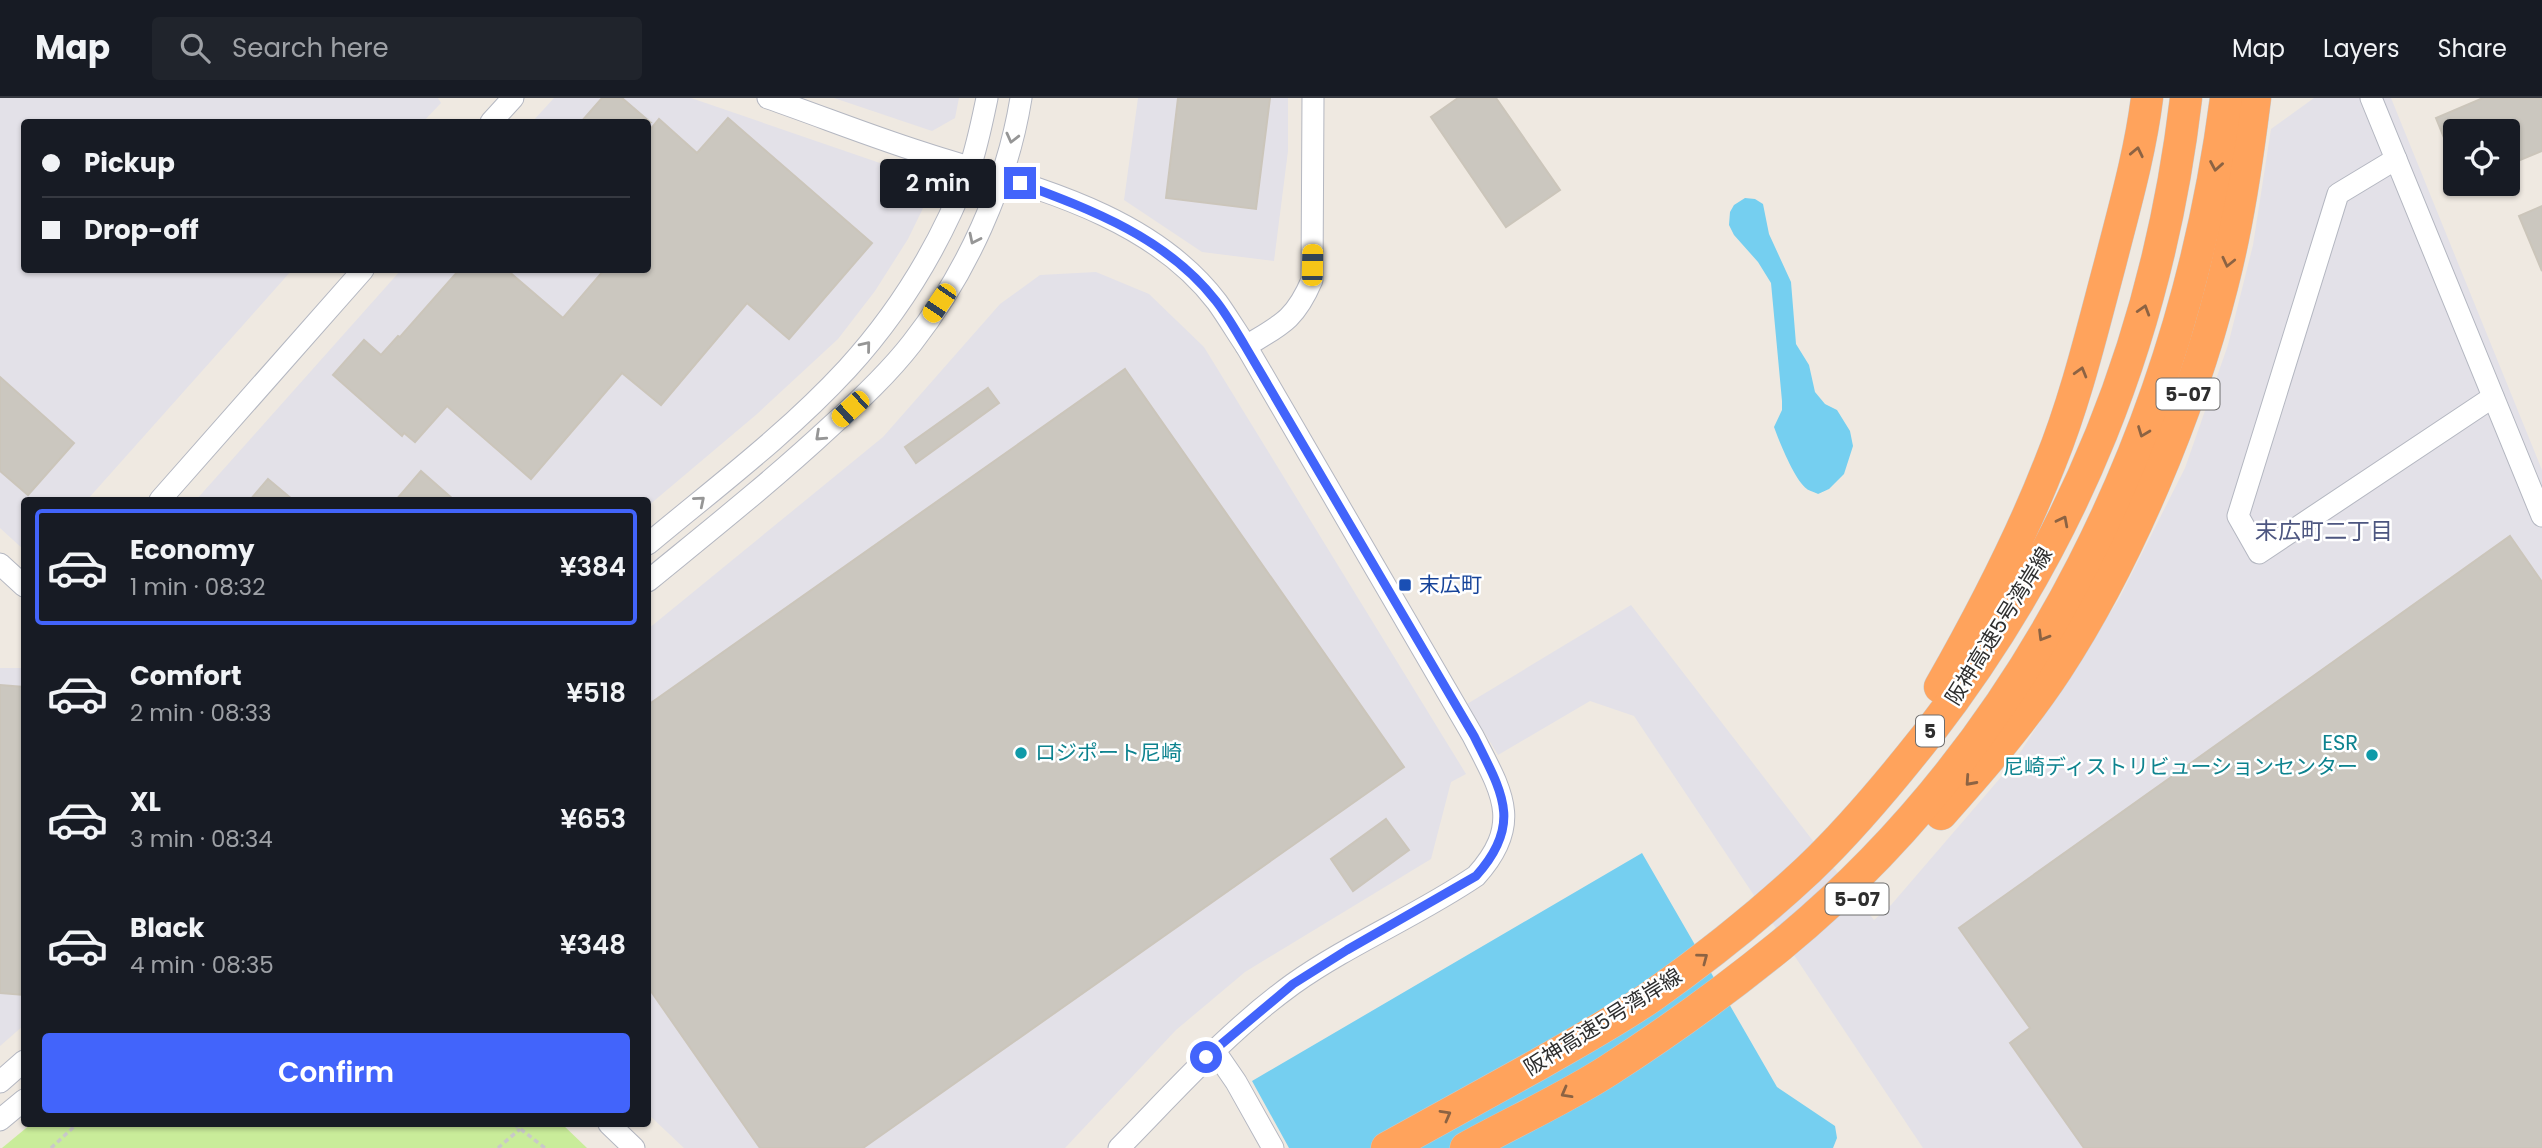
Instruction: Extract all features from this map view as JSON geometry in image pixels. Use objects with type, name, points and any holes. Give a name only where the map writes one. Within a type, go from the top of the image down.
[{"type":"highway","name":"5-07","points":[[1811,867],[1897,756],[1933,701],[2028,518],[2052,460],[2079,378],[2125,206],[2147,98]]},
{"type":"highway","name":"阪神高速5号湾岸線","points":[[1387,1148],[1590,1035],[1650,998],[1748,922],[1811,867],[1865,810],[1955,699],[1994,641],[2061,526],[2089,467],[2113,405],[2155,275],[2170,209],[2186,98]]},
{"type":"highway","name":"阪神高速5号湾岸線","points":[[1466,1148],[1607,1071],[1781,945],[1889,842],[1940,785],[1984,726],[2062,604],[2095,542],[2122,483],[2170,358],[2207,217],[2225,98]]},
{"type":"highway","name":"5-07","points":[[1607,1071],[1677,1039],[1776,968],[1843,913],[1935,820],[1976,774],[2019,723],[2057,669],[2092,610],[2138,516],[2177,425],[2202,355],[2222,287],[2237,221],[2256,98]]},
{"type":"street","points":[[768,98],[931,156],[1000,176],[1112,219],[1136,232],[1185,269],[1216,301],[1245,346],[1474,736],[1503,801],[1504,824],[1499,844],[1476,876],[1293,984],[1214,1050],[1119,1148]]},
{"type":"street","points":[[651,542],[778,436],[847,369],[895,310],[924,267],[955,204],[970,167],[988,98]]},
{"type":"street","points":[[651,579],[802,454],[866,394],[911,344],[950,288],[986,215],[1010,145],[1021,98]]},
{"type":"street","points":[[1245,346],[1292,317],[1303,302],[1312,280],[1313,98]]},
{"type":"street","points":[[2371,98],[2542,516]]},
{"type":"street","points":[[2396,159],[2338,194],[2238,516],[2259,553],[2493,397]]},
{"type":"street","points":[[163,497],[360,273]]},
{"type":"street","points":[[0,565],[21,583]]},
{"type":"street","points":[[1214,1050],[1236,1082],[1273,1148]]},
{"type":"street","points":[[0,1082],[21,1064]]},
{"type":"street","points":[[0,1120],[21,1102]]},
{"type":"street","points":[[612,1127],[634,1148]]},
{"type":"path","points":[[51,1148],[74,1127]]},
{"type":"path","points":[[498,1148],[521,1128],[545,1148]]},
{"type":"shaded area","points":[[0,98],[438,98],[441,103],[426,119],[21,119],[21,273],[289,273],[90,497],[21,497],[21,547],[0,528]]},
{"type":"shaded area","points":[[554,98],[691,98],[912,174],[927,200],[908,239],[875,291],[838,339],[757,414],[651,503],[651,497],[199,497],[398,273],[651,273],[651,119],[535,119]]},
{"type":"shaded area","points":[[834,98],[959,98],[955,118],[932,131]]},
{"type":"shaded area","points":[[1138,98],[1288,98],[1288,151],[1274,261],[1202,252],[1124,200]]},
{"type":"shaded area","name":"ESR 尼崎ディストリビューションセンター","points":[[2314,98],[2391,98],[2542,470],[2542,1148],[1923,1148],[1634,716],[1590,701],[1498,755],[1467,704],[1631,605],[1874,920],[1891,905],[2014,762],[2119,599],[2185,468],[2228,345],[2253,245],[2271,129]]},
{"type":"shaded area","name":"ロジポート尼崎","points":[[1096,272],[1149,294],[1204,347],[1466,774],[1451,782],[1431,859],[1245,972],[1176,1030],[1065,1148],[684,1148],[651,1117],[651,627],[883,437],[1000,304],[1040,275]]},
{"type":"shaded area","points":[[0,668],[21,668],[21,1028],[0,1046]]},
{"type":"green space","points":[[27,1127],[565,1127],[587,1148],[2,1148]]},
{"type":"water","points":[[1745,198],[1755,199],[1763,204],[1769,234],[1791,282],[1796,344],[1809,365],[1815,392],[1825,404],[1837,410],[1850,431],[1853,446],[1844,474],[1829,489],[1818,494],[1807,489],[1797,478],[1774,427],[1782,410],[1782,401],[1771,283],[1729,225],[1730,212],[1734,205]]},
{"type":"water","points":[[1642,853],[1777,1087],[1835,1126],[1837,1138],[1833,1148],[1289,1148],[1252,1081]]},
{"type":"building","points":[[602,98],[622,98],[646,119],[584,119]]},
{"type":"building","points":[[1178,98],[1270,98],[1256,209],[1166,198]]},
{"type":"building","points":[[1458,98],[1496,98],[1560,190],[1506,227],[1431,117]]},
{"type":"building","points":[[2483,98],[2542,98],[2542,151],[2520,160],[2520,119],[2443,119],[2443,135],[2436,118]]},
{"type":"building","points":[[728,118],[872,243],[789,339],[747,303],[661,405],[622,373],[531,479],[447,406],[415,442],[404,433],[402,436],[333,375],[364,340],[381,355],[456,273],[510,273],[563,318],[601,273],[651,273],[651,128],[659,119],[697,153]]},
{"type":"building","points":[[2542,206],[2542,271],[2519,216]]},
{"type":"building","name":"ロジポート尼崎","points":[[1125,369],[1404,767],[863,1148],[760,1148],[651,991],[651,703]]},
{"type":"building","points":[[0,377],[74,443],[28,495],[0,471]]},
{"type":"building","points":[[988,388],[999,403],[916,463],[905,447]]},
{"type":"building","points":[[421,471],[451,497],[399,497]]},
{"type":"building","points":[[268,479],[289,497],[253,497]]},
{"type":"building","name":"ESR 尼崎ディストリビューションセンター","points":[[2510,536],[2542,582],[2542,1148],[2084,1148],[2010,1043],[2030,1028],[1959,928]]},
{"type":"building","points":[[0,685],[21,687],[21,995],[0,993]]},
{"type":"building","points":[[1386,819],[1409,850],[1353,891],[1331,859]]},
{"type":"place","name":"末広町","points":[[1405,585]]},
{"type":"place","name":"ロジポート尼崎","points":[[1021,753]]},
{"type":"place","name":"ESR 尼崎ディストリビューションセンター","points":[[2372,755]]},
{"type":"district","name":"末広町二丁目","points":[[2324,531]]},
{"type":"route","points":[[1020,183],[1112,219],[1136,232],[1185,269],[1216,301],[1474,736],[1503,801],[1504,824],[1499,844],[1476,876],[1293,984],[1206,1057]]}]
